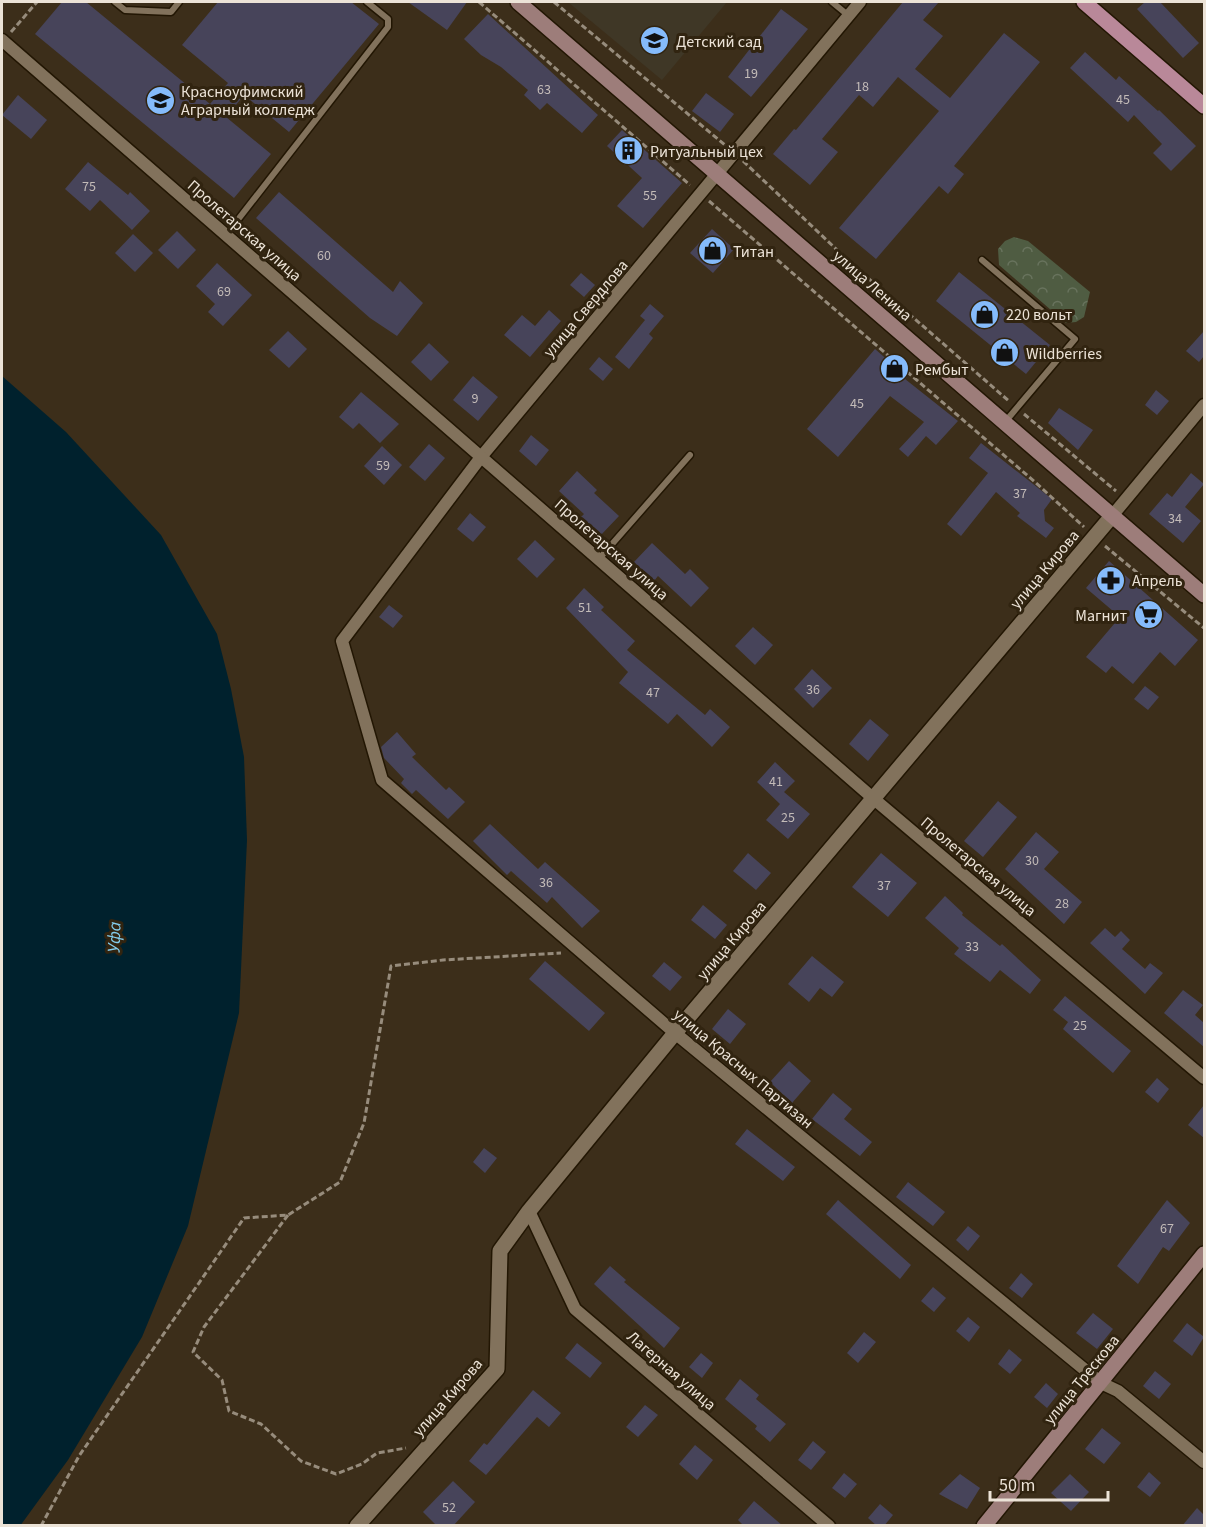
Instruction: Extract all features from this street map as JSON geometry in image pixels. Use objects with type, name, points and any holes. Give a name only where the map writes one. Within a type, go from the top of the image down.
[{"type":"main road","name":"улица Ленина","points":[[518,2],[1204,595]]},
{"type":"main road","points":[[1084,2],[1204,106]]},
{"type":"main road","name":"улица Трескова","points":[[984,1526],[1204,1254]]},
{"type":"street","name":"улица Свердлова","points":[[342,641],[481,457],[702,195],[734,153],[860,2]]},
{"type":"street","name":"Пролетарская улица","points":[[2,41],[874,799],[1204,1078]]},
{"type":"street","name":"улица Кирова","points":[[357,1526],[497,1369],[500,1251],[529,1211],[675,1033],[1204,405]]},
{"type":"street","name":"улица Красных Партизан","points":[[342,641],[382,780],[675,1033],[1101,1383],[1118,1391],[1204,1462]]},
{"type":"street","name":"Лагерная улица","points":[[529,1211],[575,1309],[829,1526]]},
{"type":"lane","points":[[115,2],[124,10],[171,12],[179,2]]},
{"type":"lane","points":[[226,236],[387,27],[387,19],[367,2]]},
{"type":"lane","points":[[832,2],[849,16]]},
{"type":"lane","points":[[982,260],[1075,339],[1004,422]]},
{"type":"lane","points":[[599,559],[690,454]]},
{"type":"path","points":[[2,41],[37,2]]},
{"type":"path","points":[[479,2],[1035,482],[1095,537],[1204,628]]},
{"type":"path","points":[[554,2],[734,153],[853,265],[1017,408],[1126,499]]},
{"type":"path","points":[[415,1445],[397,1451],[377,1453],[362,1464],[336,1474],[301,1461],[261,1424],[229,1412],[222,1380],[192,1352],[204,1327],[288,1215],[339,1182],[364,1124],[391,966],[523,954],[582,953]]},
{"type":"path","points":[[41,1526],[79,1456],[244,1218],[288,1215]]},
{"type":"shaded area","name":"Детский сад","points":[[568,2],[727,2],[662,80]]},
{"type":"green space","points":[[1014,237],[1028,241],[1090,292],[1084,317],[1076,322],[1066,323],[999,265],[998,249],[1005,241]]},
{"type":"water","name":"Уфа","points":[[2,376],[66,432],[161,535],[217,634],[231,689],[244,757],[247,840],[239,1013],[188,1226],[142,1337],[68,1460],[20,1526],[2,1525]]},
{"type":"building","name":"Красноуфимский Аграрный колледж","points":[[62,2],[86,2],[210,104],[228,83],[182,45],[218,2],[351,2],[379,24],[289,132],[244,95],[226,117],[271,154],[234,198],[35,34]]},
{"type":"building","points":[[408,2],[467,2],[447,30]]},
{"type":"building","points":[[903,2],[939,2],[923,20],[943,36],[915,69],[950,98],[1004,33],[1040,62],[954,166],[964,174],[948,194],[939,186],[876,259],[839,228],[939,111],[898,77],[873,107],[859,95],[822,139],[838,152],[810,185],[773,154],[794,129],[796,130]]},
{"type":"building","points":[[1145,2],[1160,2],[1199,43],[1183,58],[1137,9]]},
{"type":"building","points":[[781,9],[808,29],[751,97],[728,77]]},
{"type":"building","points":[[488,14],[598,115],[582,133],[547,103],[540,110],[524,95],[528,90],[501,67],[481,55],[464,39]]},
{"type":"building","points":[[1085,52],[1116,80],[1119,76],[1196,146],[1171,171],[1153,153],[1162,144],[1134,115],[1128,122],[1070,68]]},
{"type":"building","points":[[706,93],[734,114],[720,132],[692,111]]},
{"type":"building","points":[[18,95],[47,120],[31,139],[2,115]]},
{"type":"building","points":[[622,130],[682,183],[643,228],[617,206],[642,178],[607,146]]},
{"type":"building","points":[[88,162],[128,195],[130,192],[150,211],[132,230],[100,200],[90,211],[65,189]]},
{"type":"building","points":[[279,192],[393,292],[400,281],[423,303],[397,336],[370,318],[256,218]]},
{"type":"building","name":"Титан","points":[[712,229],[734,249],[713,273],[690,253]]},
{"type":"building","points":[[177,231],[196,250],[178,269],[158,250]]},
{"type":"building","points":[[133,234],[153,253],[135,272],[115,253]]},
{"type":"building","points":[[217,263],[252,295],[223,326],[208,312],[215,304],[196,286]]},
{"type":"building","points":[[959,272],[1050,345],[1026,374],[936,301]]},
{"type":"building","points":[[581,273],[595,285],[584,297],[570,285]]},
{"type":"building","points":[[650,304],[664,316],[649,334],[653,338],[629,369],[615,357],[645,320],[640,316]]},
{"type":"building","points":[[549,310],[561,321],[530,357],[504,335],[522,315],[535,326]]},
{"type":"building","points":[[288,331],[307,349],[289,368],[269,350]]},
{"type":"building","points":[[1204,331],[1204,356],[1199,362],[1186,351]]},
{"type":"building","points":[[429,343],[449,362],[431,381],[411,362]]},
{"type":"building","points":[[875,349],[907,377],[905,379],[958,421],[936,445],[926,436],[908,457],[899,449],[924,422],[890,396],[838,457],[807,429]]},
{"type":"building","points":[[599,357],[613,369],[603,381],[589,369]]},
{"type":"building","points":[[473,376],[498,397],[478,421],[453,400]]},
{"type":"building","points":[[1156,390],[1169,401],[1157,415],[1145,405]]},
{"type":"building","points":[[361,392],[399,424],[380,443],[359,423],[353,429],[339,417]]},
{"type":"building","points":[[1059,408],[1093,430],[1078,450],[1048,423]]},
{"type":"building","points":[[531,435],[549,450],[536,466],[519,451]]},
{"type":"building","points":[[981,443],[1052,499],[1044,510],[1045,521],[1054,528],[1046,538],[1017,516],[1020,513],[996,492],[961,536],[947,524],[988,473],[969,458]]},
{"type":"building","points":[[429,444],[445,458],[425,481],[409,467]]},
{"type":"building","points":[[382,446],[402,465],[384,485],[364,466]]},
{"type":"building","points":[[577,471],[597,490],[594,493],[619,516],[600,536],[581,517],[584,514],[559,491]]},
{"type":"building","points":[[1191,473],[1204,484],[1185,507],[1201,521],[1183,543],[1149,514],[1167,493],[1172,497]]},
{"type":"building","points":[[470,513],[486,527],[473,542],[457,529]]},
{"type":"building","points":[[535,540],[555,559],[537,578],[517,559]]},
{"type":"building","points":[[652,543],[685,574],[690,569],[709,588],[691,607],[658,576],[654,581],[634,562]]},
{"type":"building","points":[[1109,561],[1198,640],[1175,666],[1160,652],[1133,684],[1112,666],[1106,673],[1086,657],[1120,617],[1086,588]]},
{"type":"building","points":[[584,588],[604,607],[601,610],[635,641],[627,650],[705,715],[710,709],[730,727],[712,747],[677,714],[668,724],[619,683],[628,672],[566,608]]},
{"type":"building","points":[[389,605],[403,616],[393,628],[379,617]]},
{"type":"building","points":[[753,627],[773,645],[755,665],[735,646]]},
{"type":"building","points":[[812,669],[832,688],[813,708],[794,689]]},
{"type":"building","points":[[1145,686],[1159,697],[1148,710],[1134,699]]},
{"type":"building","points":[[870,719],[889,735],[868,761],[849,744]]},
{"type":"building","points":[[397,732],[416,754],[412,757],[446,790],[449,787],[465,802],[448,819],[416,790],[412,794],[401,783],[404,779],[384,758],[381,747]]},
{"type":"building","points":[[775,762],[795,781],[784,792],[810,814],[788,839],[766,820],[780,804],[757,782]]},
{"type":"building","points":[[998,801],[1017,817],[983,857],[964,841]]},
{"type":"building","points":[[490,824],[538,869],[545,862],[600,911],[582,928],[552,897],[547,903],[511,871],[507,875],[473,841]]},
{"type":"building","points":[[1036,832],[1059,852],[1044,869],[1082,902],[1064,924],[1005,869]]},
{"type":"building","points":[[748,853],[771,873],[756,890],[733,871]]},
{"type":"building","points":[[881,853],[917,883],[888,917],[852,887]]},
{"type":"building","points":[[945,896],[963,913],[962,915],[1000,946],[1002,944],[1041,980],[1030,994],[1000,970],[990,982],[954,954],[959,948],[925,918]]},
{"type":"building","points":[[703,905],[727,925],[715,939],[691,920]]},
{"type":"building","points":[[1105,928],[1115,937],[1121,931],[1130,940],[1122,949],[1145,969],[1150,963],[1163,973],[1145,994],[1090,943]]},
{"type":"building","points":[[812,956],[844,982],[832,997],[820,988],[809,1002],[788,984]]},
{"type":"building","points":[[545,961],[605,1013],[589,1031],[529,979]]},
{"type":"building","points":[[664,962],[682,977],[670,991],[652,976]]},
{"type":"building","points":[[1183,990],[1203,1005],[1195,1015],[1204,1023],[1204,1047],[1164,1013]]},
{"type":"building","points":[[1065,996],[1131,1051],[1113,1073],[1063,1029],[1068,1022],[1053,1010]]},
{"type":"building","points":[[728,1009],[746,1024],[730,1044],[712,1029]]},
{"type":"building","points":[[789,1061],[811,1081],[792,1103],[770,1082]]},
{"type":"building","points":[[1157,1078],[1169,1089],[1158,1103],[1145,1092]]},
{"type":"building","points":[[833,1093],[852,1109],[844,1119],[872,1142],[860,1156],[812,1119]]},
{"type":"building","points":[[1204,1105],[1204,1138],[1188,1125]]},
{"type":"building","points":[[747,1129],[795,1167],[783,1181],[735,1144]]},
{"type":"building","points":[[484,1148],[497,1158],[485,1173],[473,1162]]},
{"type":"building","points":[[908,1182],[945,1212],[933,1226],[896,1197]]},
{"type":"building","points":[[838,1200],[911,1265],[900,1279],[826,1214]]},
{"type":"building","points":[[1167,1200],[1190,1223],[1169,1251],[1163,1247],[1138,1284],[1117,1266]]},
{"type":"building","points":[[968,1226],[980,1236],[968,1251],[956,1240]]},
{"type":"building","points":[[610,1266],[626,1280],[624,1282],[680,1328],[664,1348],[594,1284]]},
{"type":"building","points":[[1021,1273],[1033,1284],[1022,1298],[1009,1288]]},
{"type":"building","points":[[933,1287],[946,1298],[934,1312],[921,1301]]},
{"type":"building","points":[[1093,1313],[1113,1329],[1097,1349],[1076,1333]]},
{"type":"building","points":[[968,1317],[980,1327],[969,1342],[956,1331]]},
{"type":"building","points":[[1187,1323],[1204,1337],[1192,1356],[1173,1341]]},
{"type":"building","points":[[864,1332],[876,1342],[858,1363],[847,1353]]},
{"type":"building","points":[[577,1343],[602,1363],[590,1378],[565,1358]]},
{"type":"building","points":[[1009,1349],[1022,1360],[1010,1374],[998,1364]]},
{"type":"building","points":[[701,1353],[713,1363],[702,1378],[689,1367]]},
{"type":"building","points":[[1155,1371],[1171,1384],[1159,1399],[1143,1386]]},
{"type":"building","points":[[740,1379],[759,1395],[756,1399],[786,1424],[770,1442],[755,1429],[757,1426],[725,1399]]},
{"type":"building","points":[[1046,1383],[1058,1394],[1047,1408],[1034,1397]]},
{"type":"building","points":[[533,1390],[561,1413],[549,1427],[537,1417],[486,1475],[469,1461],[484,1443],[487,1445]]},
{"type":"building","points":[[645,1405],[658,1415],[638,1437],[626,1427]]},
{"type":"building","points":[[1102,1428],[1121,1443],[1104,1464],[1085,1449]]},
{"type":"building","points":[[813,1441],[826,1452],[811,1470],[798,1460]]},
{"type":"building","points":[[695,1445],[713,1460],[697,1480],[679,1464]]},
{"type":"building","points":[[1149,1472],[1161,1483],[1150,1497],[1137,1487]]},
{"type":"building","points":[[844,1473],[857,1484],[845,1498],[832,1488]]},
{"type":"building","points":[[960,1474],[980,1488],[967,1509],[939,1494]]},
{"type":"building","points":[[1070,1474],[1089,1492],[1071,1511],[1051,1493]]},
{"type":"building","points":[[453,1481],[475,1502],[453,1526],[437,1526],[423,1512]]},
{"type":"building","points":[[754,1501],[783,1526],[744,1526],[738,1520]]},
{"type":"building","points":[[880,1504],[893,1515],[884,1526],[877,1526],[868,1518]]},
{"type":"building","points":[[1197,1508],[1204,1515],[1204,1526],[1182,1526]]},
{"type":"place","name":"Детский сад","points":[[655,41]]},
{"type":"place","name":"Красноуфимский Аграрный колледж","points":[[160,100]]},
{"type":"place","name":"Ритуальный цех","points":[[629,151]]},
{"type":"place","name":"Титан","points":[[712,251]]},
{"type":"place","name":"220 вольт","points":[[985,314]]},
{"type":"place","name":"Wildberries","points":[[1005,353]]},
{"type":"place","name":"Рембыт","points":[[894,369]]},
{"type":"place","name":"Апрель","points":[[1111,580]]},
{"type":"place","name":"Магнит","points":[[1148,615]]}]
